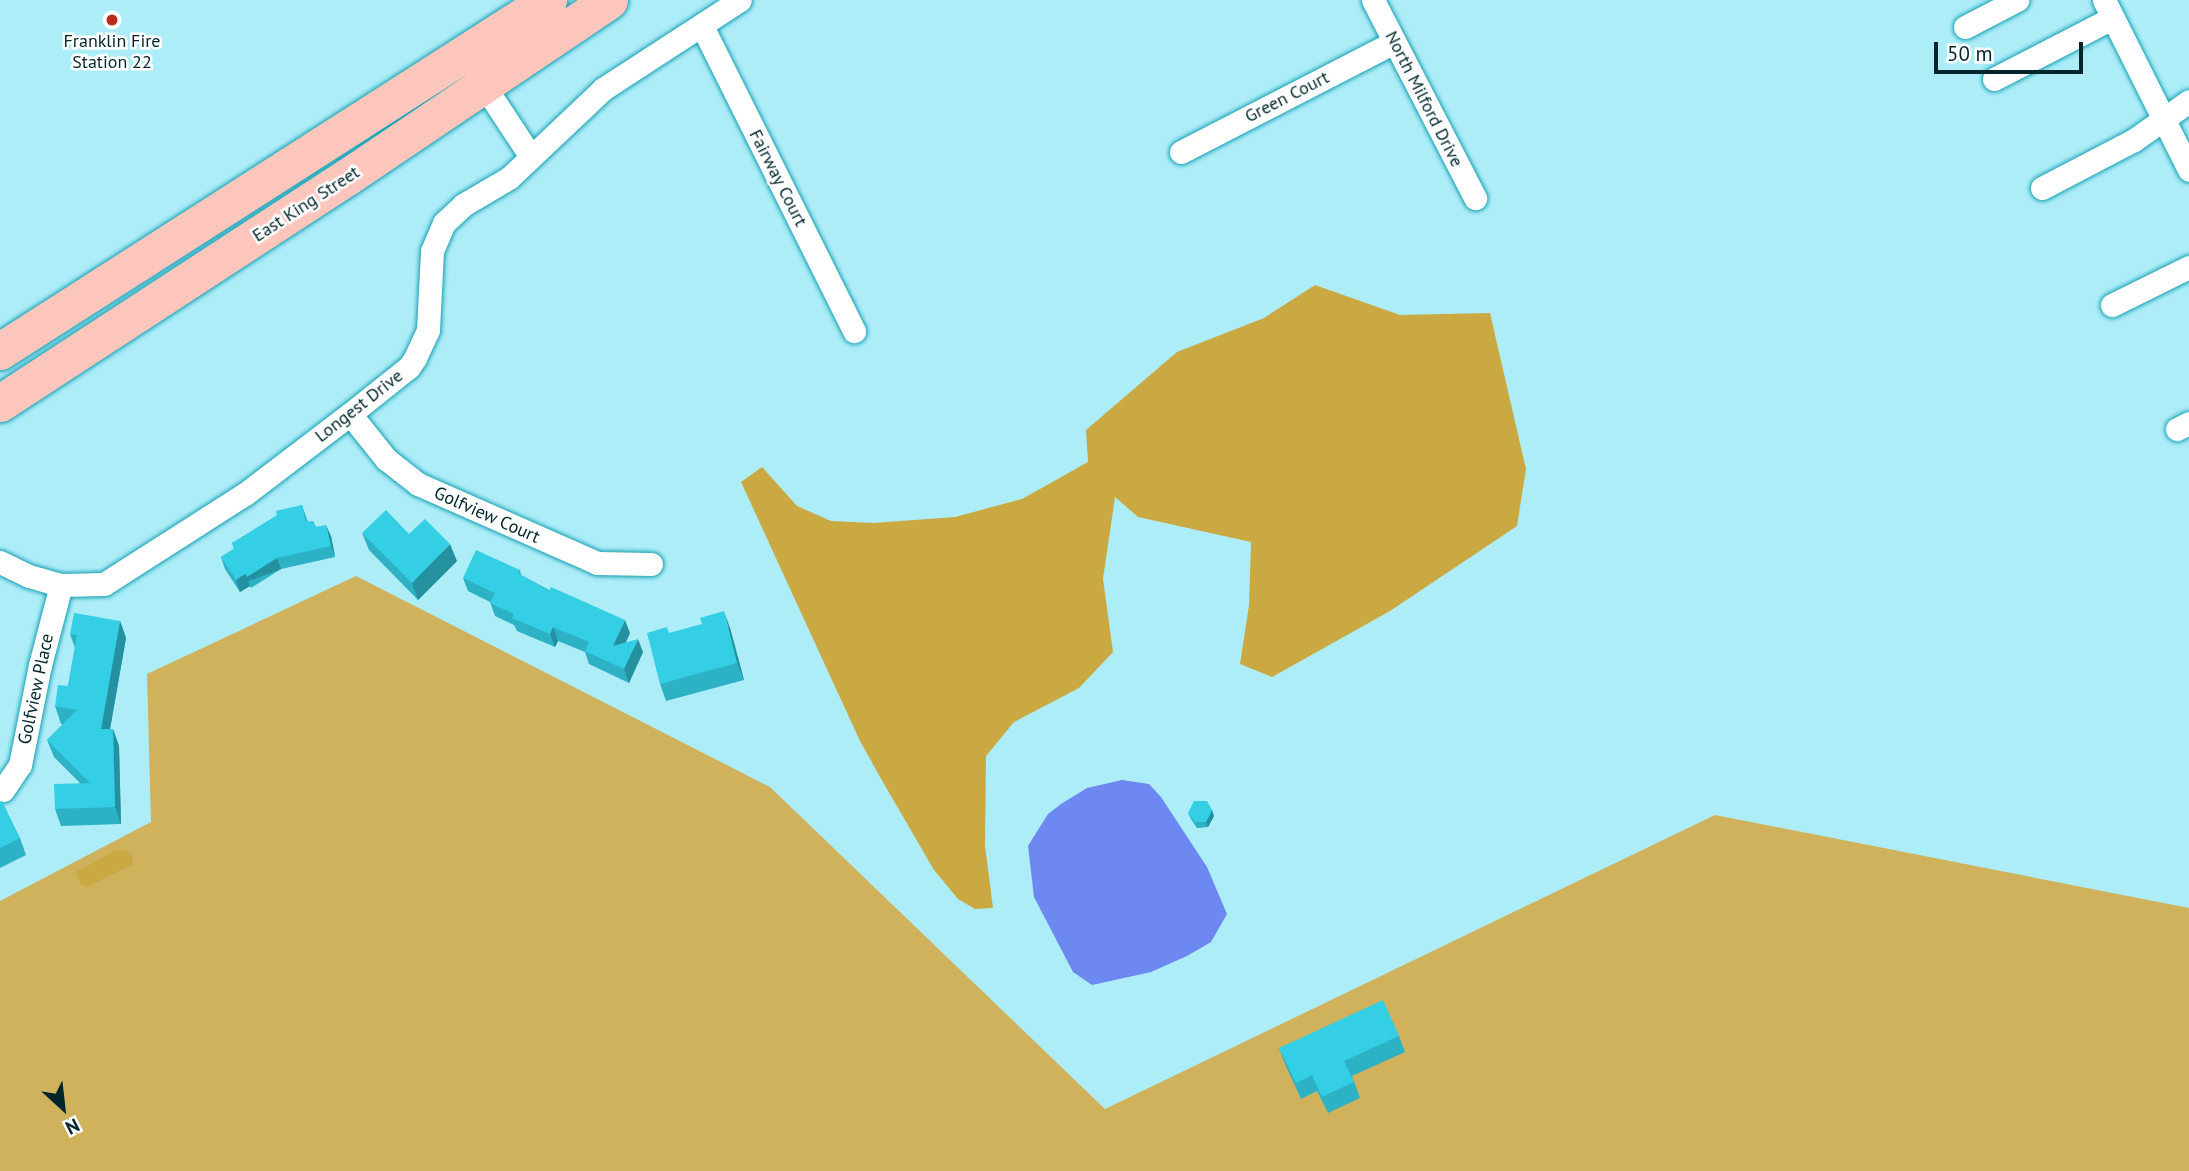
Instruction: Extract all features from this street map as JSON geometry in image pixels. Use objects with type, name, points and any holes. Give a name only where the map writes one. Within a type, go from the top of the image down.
[{"type":"main road","points":[[0,351],[548,0]]},
{"type":"main road","name":"East King Street","points":[[0,403],[484,86],[609,0]]},
{"type":"street","name":"Longest Drive","points":[[0,562],[29,576],[61,584],[104,584],[245,494],[409,367],[428,330],[432,251],[444,223],[463,205],[509,178],[603,89],[740,0]]},
{"type":"street","name":"North Milford Drive","points":[[1373,0],[1475,198]]},
{"type":"street","points":[[1965,27],[2017,0]]},
{"type":"street","points":[[1994,79],[2108,6],[2189,170]]},
{"type":"street","name":"Fairway Court","points":[[702,26],[854,331]]},
{"type":"street","name":"Green Court","points":[[1181,152],[1394,42]]},
{"type":"street","points":[[464,54],[531,157]]},
{"type":"street","points":[[2042,188],[2134,140],[2189,102]]},
{"type":"street","points":[[2112,305],[2189,267]]},
{"type":"street","name":"Golfview Court","points":[[350,414],[386,459],[418,484],[597,563],[651,564]]},
{"type":"street","name":"Golfview Place","points":[[3,790],[20,765],[40,665],[61,584]]},
{"type":"shaded area","points":[[1315,285],[1400,315],[1490,313],[1526,469],[1517,526],[1390,611],[1272,677],[1240,664],[1249,605],[1251,542],[1138,517],[1115,497],[1103,579],[1113,652],[1079,688],[1014,722],[986,756],[985,846],[993,908],[975,909],[958,899],[934,870],[860,741],[741,482],[762,467],[797,506],[831,521],[874,523],[955,517],[1022,499],[1088,462],[1086,430],[1177,352],[1264,318]]},
{"type":"shaded area","points":[[356,576],[770,787],[1105,1109],[1715,815],[2189,908],[2189,1171],[0,1171],[0,901],[151,822],[147,674]]},
{"type":"shaded area","points":[[126,850],[133,857],[132,865],[87,887],[80,884],[76,872],[114,851]]},
{"type":"water","points":[[1122,780],[1149,784],[1161,797],[1207,867],[1227,914],[1211,942],[1187,956],[1151,972],[1092,985],[1073,972],[1034,897],[1028,846],[1048,814],[1061,804],[1087,788]]},
{"type":"building","points":[[302,505],[306,522],[313,521],[315,527],[326,525],[331,546],[277,558],[247,577],[245,574],[236,580],[221,557],[235,548],[232,543],[277,515],[276,511]]},
{"type":"building","points":[[386,510],[409,534],[425,519],[450,544],[412,583],[362,533]]},
{"type":"building","points":[[476,550],[520,570],[518,573],[549,591],[551,587],[625,620],[613,646],[638,639],[624,669],[585,651],[589,642],[553,627],[550,634],[512,618],[514,614],[490,603],[495,593],[463,578]]},
{"type":"building","points":[[724,611],[737,663],[660,684],[647,633],[667,627],[669,633],[702,624],[700,618]]},
{"type":"building","points":[[74,613],[120,621],[101,729],[113,729],[115,807],[55,809],[54,784],[90,783],[47,740],[77,710],[55,706],[58,685],[68,686],[77,635],[70,634]]},
{"type":"building","points":[[2,801],[20,838],[0,848],[0,802]]},
{"type":"building","points":[[1194,801],[1207,801],[1212,810],[1206,822],[1195,822],[1188,813]]},
{"type":"building","points":[[1383,1000],[1399,1036],[1344,1061],[1354,1082],[1322,1097],[1312,1075],[1296,1083],[1279,1048]]},
{"type":"place","name":"Franklin Fire Station 22","points":[[112,20]]}]
